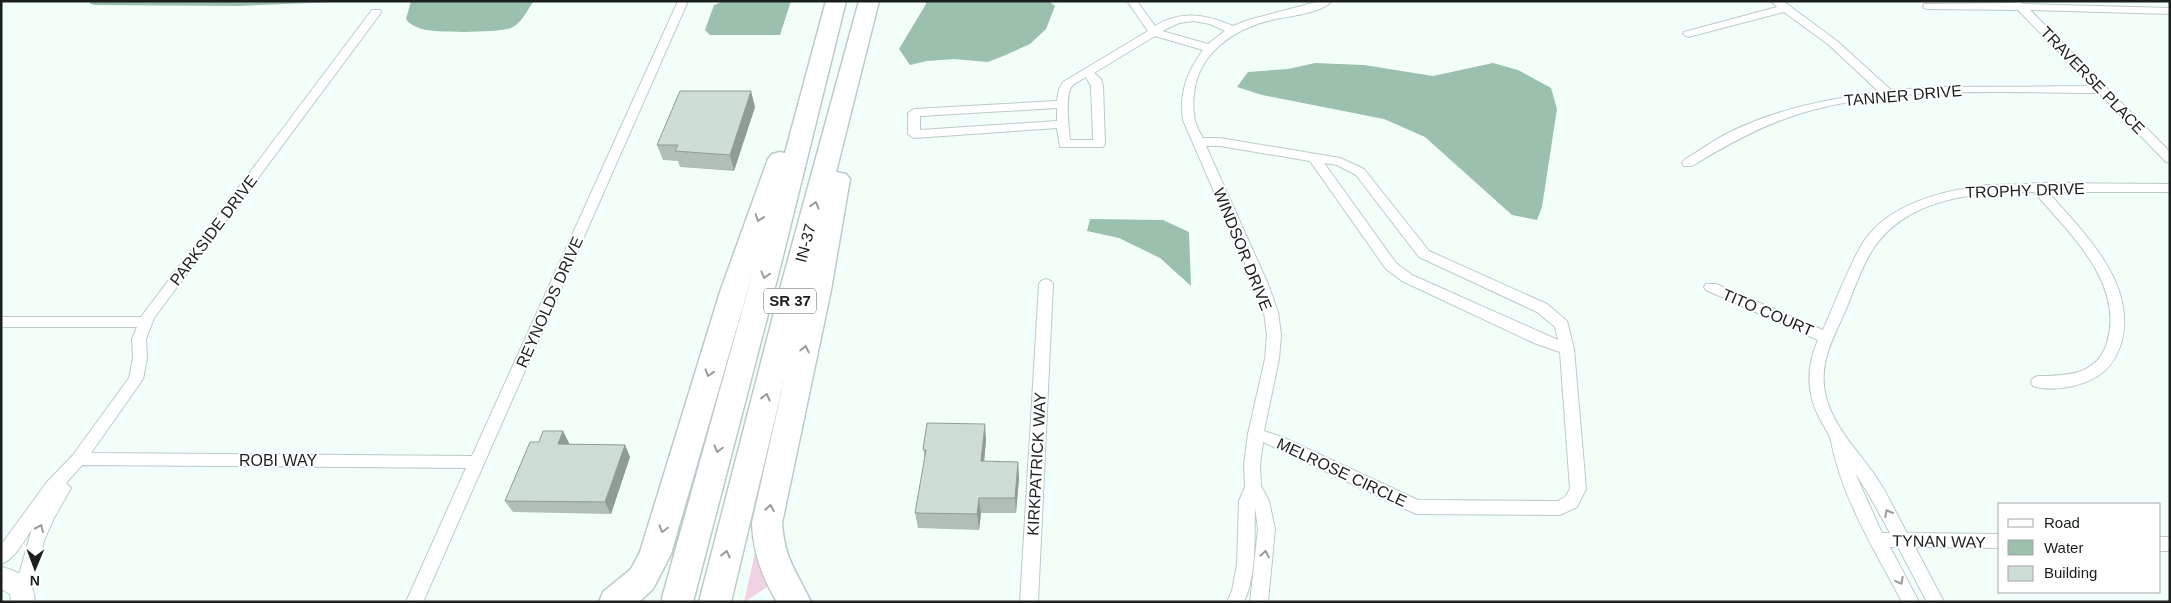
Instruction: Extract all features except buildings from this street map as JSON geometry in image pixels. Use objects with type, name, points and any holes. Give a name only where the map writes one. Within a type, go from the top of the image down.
[{"type":"highway","name":"IN-37","points":[[678,598],[766,272],[836,1]]},
{"type":"highway","name":"IN-37","points":[[715,602],[793,289],[867,6]]},
{"type":"highway","points":[[795,602],[773,566],[768,547],[767,523],[818,290],[840,166],[863,60],[867,6]]},
{"type":"highway","points":[[615,602],[642,578],[655,554],[742,266],[796,114],[825,42]]},
{"type":"main road","points":[[1,578],[17,584],[23,599]]},
{"type":"street","name":"REYNOLDS DRIVE","points":[[414,602],[684,1]]},
{"type":"street","points":[[1132,1],[1154,32],[1208,48],[1232,30],[1251,22],[1320,6],[1327,1]]},
{"type":"street","points":[[2070,7],[2107,3],[2170,3]]},
{"type":"street","points":[[1688,34],[1781,4],[1833,43],[1887,93]]},
{"type":"street","points":[[1928,6],[2018,4],[2107,10],[2170,11]]},
{"type":"street","name":"TRAVERSE PLACE","points":[[2018,4],[2170,159]]},
{"type":"street","name":"PARKSIDE DRIVE","points":[[1,557],[12,545],[53,487],[78,459],[136,379],[140,358],[139,339],[148,316],[376,12]]},
{"type":"street","points":[[1087,72],[1094,79],[1097,86],[1099,144],[1064,144],[1063,104],[1064,88],[1067,84],[1087,72],[1154,32],[1172,21],[1189,18],[1211,21],[1232,30]]},
{"type":"street","name":"WINDSOR DRIVE","points":[[1208,48],[1194,72],[1188,96],[1190,120],[1261,284],[1271,312],[1274,335],[1272,359],[1256,434],[1252,465],[1252,487],[1247,501],[1246,565],[1240,591],[1235,602]]},
{"type":"street","name":"TANNER DRIVE","points":[[1688,163],[1704,151],[1736,134],[1769,120],[1836,101],[1887,93],[1956,89],[2102,90]]},
{"type":"street","points":[[1063,104],[914,113],[914,134],[1064,124]]},
{"type":"street","name":"MELROSE CIRCLE","points":[[1198,142],[1220,142],[1340,162],[1360,172],[1424,254],[1542,308],[1550,314],[1562,325],[1567,349],[1578,489],[1571,502],[1560,508],[1416,507],[1277,441],[1256,434]]},
{"type":"street","points":[[1314,158],[1397,272],[1406,278],[1530,335],[1567,349]]},
{"type":"street","name":"TROPHY DRIVE","points":[[1911,602],[1851,488],[1838,441],[1819,399],[1815,379],[1818,356],[1825,337],[1867,247],[1876,234],[1903,213],[1934,199],[1960,192],[2002,188],[2170,188]]},
{"type":"street","points":[[2037,188],[2102,268],[2114,293],[2119,317],[2114,346],[2104,362],[2096,370],[2085,378],[2073,381],[2038,382]]},
{"type":"street","name":"KIRKPATRICK WAY","points":[[1029,602],[1046,284]]},
{"type":"street","name":"TITO COURT","points":[[1711,287],[1825,337]]},
{"type":"street","points":[[1,322],[146,322]]},
{"type":"street","name":"TROPHY DRIVE","points":[[1838,441],[1874,488],[1936,602]]},
{"type":"street","name":"ROBI WAY","points":[[78,459],[477,462]]},
{"type":"street","name":"PARKSIDE DRIVE","points":[[23,599],[33,547],[41,525],[78,459]]},
{"type":"street","name":"WINDSOR DRIVE","points":[[1252,487],[1262,500],[1267,534],[1265,557],[1260,575],[1259,602]]},
{"type":"street","name":"TYNAN WAY","points":[[1878,540],[1998,542]]},
{"type":"shaded area","points":[[759,535],[769,586],[744,602]]},
{"type":"water","points":[[91,1],[356,1],[237,6],[94,5],[89,3]]},
{"type":"water","points":[[411,1],[534,1],[521,20],[511,28],[467,32],[429,30],[413,25],[406,19]]},
{"type":"water","points":[[724,1],[791,1],[780,35],[710,35],[705,30],[714,5]]},
{"type":"water","points":[[926,1],[1049,1],[1055,6],[1046,29],[1030,44],[1008,54],[988,62],[954,59],[927,61],[910,65],[899,49]]},
{"type":"water","points":[[1315,63],[1364,65],[1433,76],[1493,63],[1518,70],[1551,88],[1557,109],[1542,207],[1537,220],[1512,215],[1425,137],[1384,119],[1262,95],[1237,87],[1248,72],[1288,69]]},
{"type":"water","points":[[1090,219],[1163,220],[1189,232],[1191,286],[1160,258],[1119,238],[1087,231]]}]
